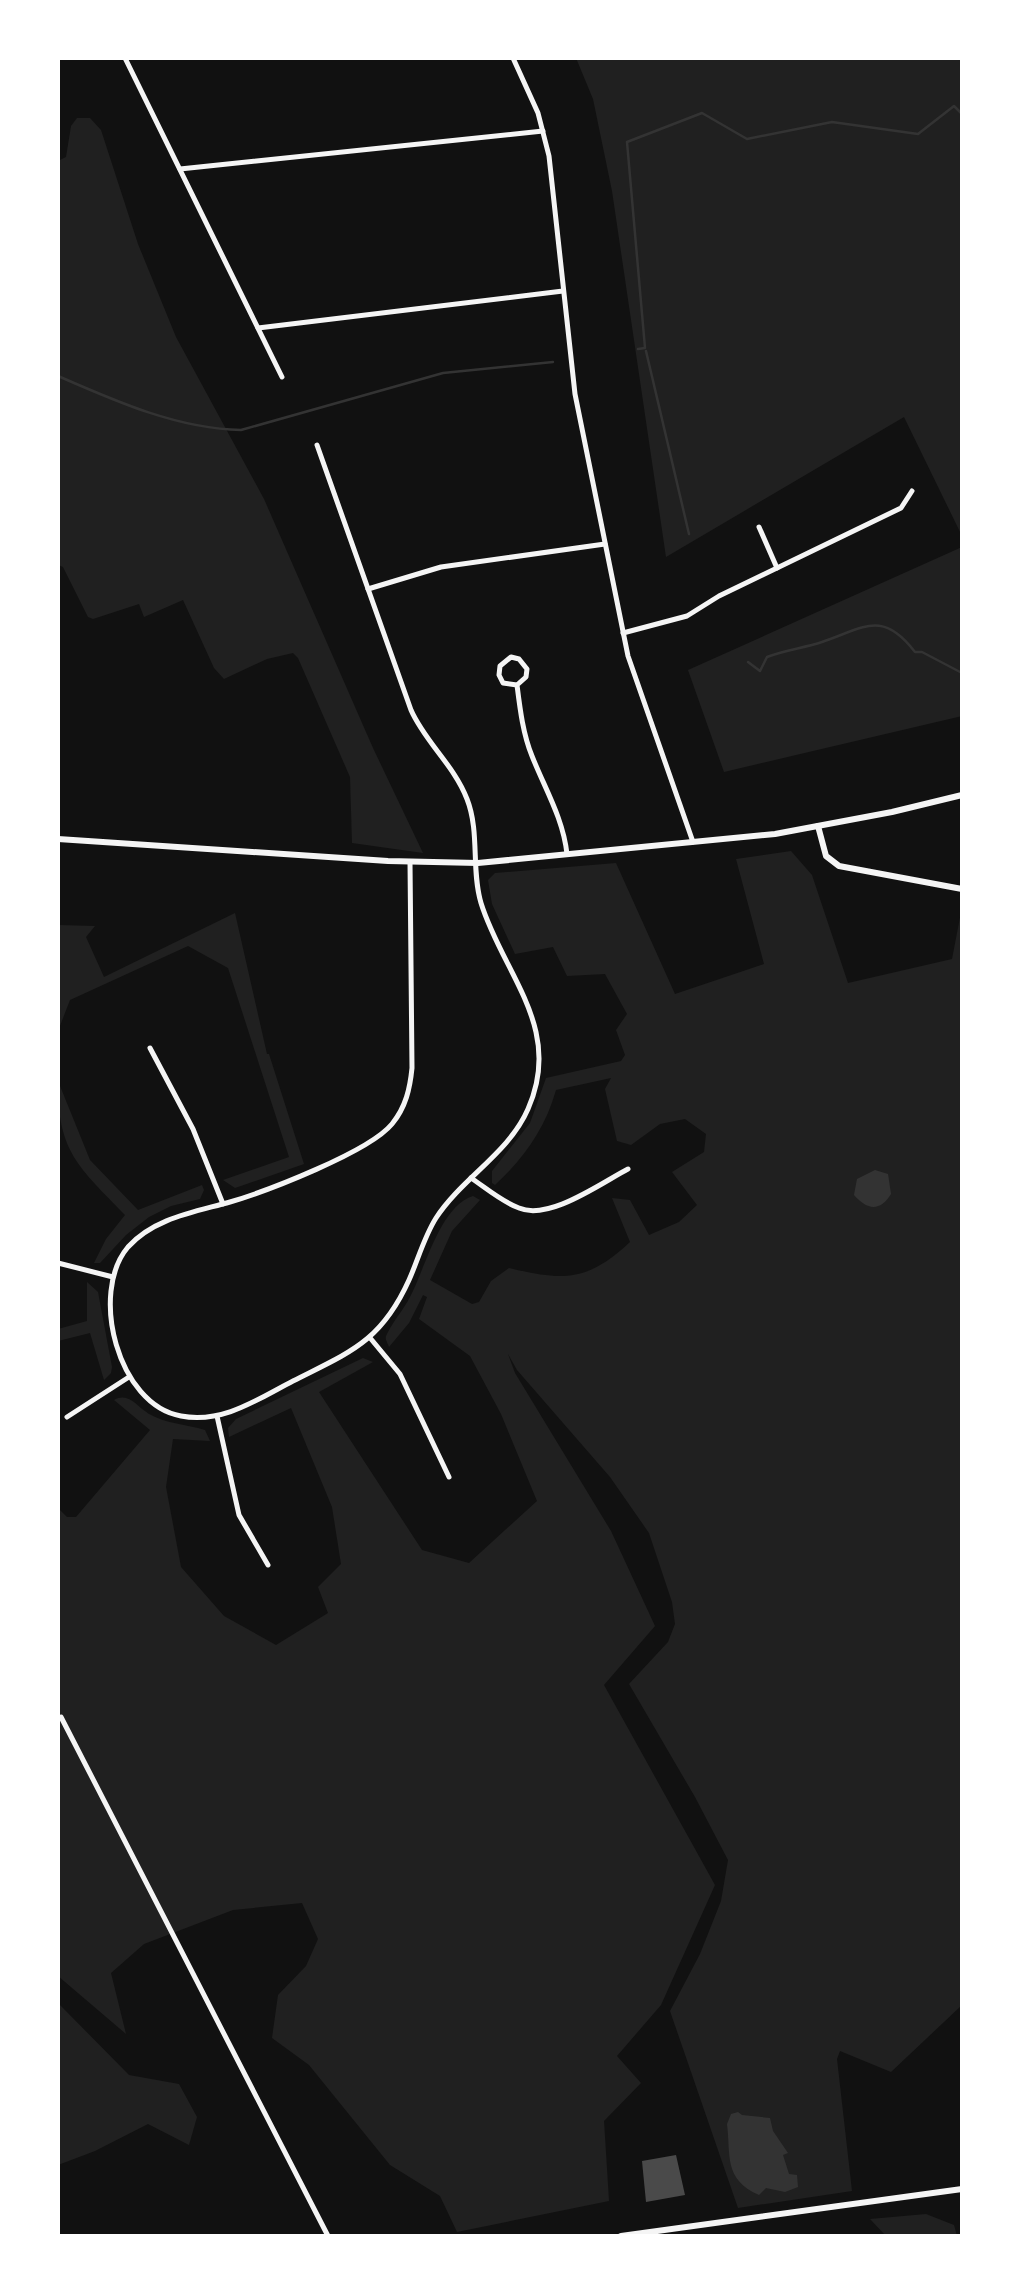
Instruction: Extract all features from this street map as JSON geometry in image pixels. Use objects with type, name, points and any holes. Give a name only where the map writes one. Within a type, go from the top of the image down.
[{"type":"main road","points":[[58,839],[478,863],[818,826],[962,795]]},
{"type":"main road","points":[[818,826],[826,856],[839,866],[962,889]]},
{"type":"main road","points":[[621,2236],[962,2189]]},
{"type":"street","points":[[124,58],[282,378]]},
{"type":"street","points":[[513,58],[543,131],[575,394],[623,633],[637,688],[693,842]]},
{"type":"street","points":[[180,169],[543,131]]},
{"type":"street","points":[[258,328],[564,291]]},
{"type":"street","points":[[317,445],[415,718],[467,798],[480,901],[531,1012],[538,1056],[534,1091],[520,1124],[434,1220],[397,1304],[371,1339],[234,1411],[218,1416],[182,1417],[165,1412],[142,1394],[121,1358],[110,1309],[113,1277],[127,1249],[144,1233],[170,1220],[306,1174],[385,1131],[403,1107],[413,1056],[410,862]]},
{"type":"street","points":[[623,633],[687,616],[719,596],[902,508],[912,491]]},
{"type":"street","points":[[759,527],[777,568]]},
{"type":"street","points":[[368,589],[452,564],[605,544]]},
{"type":"street","points":[[510,658],[519,659],[526,669],[524,681],[516,686],[503,683],[498,675],[502,662],[510,658]]},
{"type":"street","points":[[516,686],[530,750],[562,825],[567,855]]},
{"type":"street","points":[[150,1048],[193,1129],[223,1204]]},
{"type":"street","points":[[472,1178],[519,1209],[533,1212],[549,1210],[628,1169]]},
{"type":"street","points":[[58,1263],[113,1277]]},
{"type":"street","points":[[371,1339],[400,1374],[448,1477]]},
{"type":"street","points":[[68,1416],[129,1377]]},
{"type":"street","points":[[218,1416],[239,1515],[268,1565]]},
{"type":"street","points":[[61,1717],[328,2236]]},
{"type":"shaded area","points":[[576,58],[962,58],[962,536],[904,417],[666,557],[612,191],[593,99]]},
{"type":"shaded area","points":[[77,118],[90,118],[101,130],[138,244],[176,337],[264,499],[423,853],[352,843],[350,777],[293,653],[267,659],[224,679],[214,668],[183,600],[144,617],[139,604],[93,619],[88,617],[63,567],[58,565],[58,161],[66,157],[71,126]]},
{"type":"shaded area","points":[[962,547],[962,716],[724,772],[688,670]]},
{"type":"shaded area","points":[[791,851],[812,875],[848,983],[952,959],[962,907],[962,2005],[891,2072],[840,2051],[837,2059],[852,2191],[738,2208],[670,2011],[700,1954],[721,1901],[728,1860],[629,1684],[668,1642],[675,1624],[672,1602],[649,1533],[610,1477],[517,1370],[508,1354],[515,1373],[611,1531],[655,1626],[604,1685],[715,1885],[661,2005],[617,2056],[641,2083],[604,2121],[609,2201],[457,2232],[440,2196],[390,2165],[309,2065],[272,2038],[278,1995],[306,1966],[318,1939],[302,1903],[233,1910],[144,1944],[111,1973],[126,2034],[58,1976],[58,1508],[67,1517],[76,1517],[150,1430],[114,1400],[128,1399],[156,1417],[205,1430],[210,1441],[173,1439],[166,1487],[181,1567],[224,1616],[276,1645],[328,1613],[318,1587],[341,1564],[332,1507],[291,1408],[229,1437],[228,1428],[236,1419],[363,1358],[373,1362],[319,1392],[422,1550],[469,1563],[537,1501],[501,1414],[470,1356],[419,1319],[427,1297],[423,1295],[409,1323],[389,1347],[386,1341],[443,1225],[461,1202],[473,1196],[480,1200],[452,1231],[430,1280],[472,1304],[479,1302],[491,1281],[509,1268],[560,1276],[587,1271],[630,1242],[612,1198],[630,1200],[649,1235],[679,1222],[697,1205],[672,1172],[704,1152],[706,1134],[685,1119],[660,1124],[631,1145],[617,1141],[605,1089],[611,1078],[556,1090],[532,1142],[505,1175],[495,1185],[492,1183],[492,1171],[530,1123],[546,1078],[621,1061],[625,1055],[616,1030],[627,1014],[605,974],[567,976],[553,947],[515,954],[492,904],[488,880],[495,873],[616,863],[675,994],[764,964],[736,859]]},
{"type":"shaded area","points":[[235,913],[267,1054],[304,1164],[235,1188],[223,1180],[289,1157],[228,968],[188,946],[70,1000],[58,1031],[58,925],[95,926],[86,937],[104,977]]},
{"type":"shaded area","points":[[58,1081],[90,1160],[138,1210],[202,1185],[204,1190],[200,1199],[171,1206],[149,1217],[100,1263],[94,1263],[125,1215],[74,1157],[62,1125]]},
{"type":"shaded area","points":[[875,1170],[888,1174],[891,1194],[873,1207],[854,1195],[857,1179]]},
{"type":"shaded area","points":[[87,1282],[98,1292],[112,1367],[104,1380],[90,1333],[58,1341],[58,1329],[87,1321]]},
{"type":"shaded area","points":[[58,2003],[129,2075],[179,2084],[197,2117],[189,2145],[148,2124],[58,2165]]},
{"type":"shaded area","points":[[731,2114],[770,2118],[773,2131],[788,2153],[783,2155],[789,2174],[797,2175],[798,2187],[785,2192],[766,2188],[759,2195],[739,2182],[731,2165],[727,2124]]},
{"type":"shaded area","points":[[926,2214],[954,2225],[957,2236],[886,2236],[870,2219]]},
{"type":"building","points":[[676,2155],[685,2195],[646,2202],[642,2161]]},
{"type":"waterway","points":[[638,349],[645,348],[627,142],[702,113],[747,139],[832,122],[918,134],[954,106],[962,114]]},
{"type":"waterway","points":[[646,351],[689,534]]},
{"type":"waterway","points":[[58,376],[170,419],[241,430],[443,373],[553,362]]},
{"type":"waterway","points":[[748,662],[760,671],[767,657],[861,628],[882,626],[892,630],[915,652],[962,673]]}]
